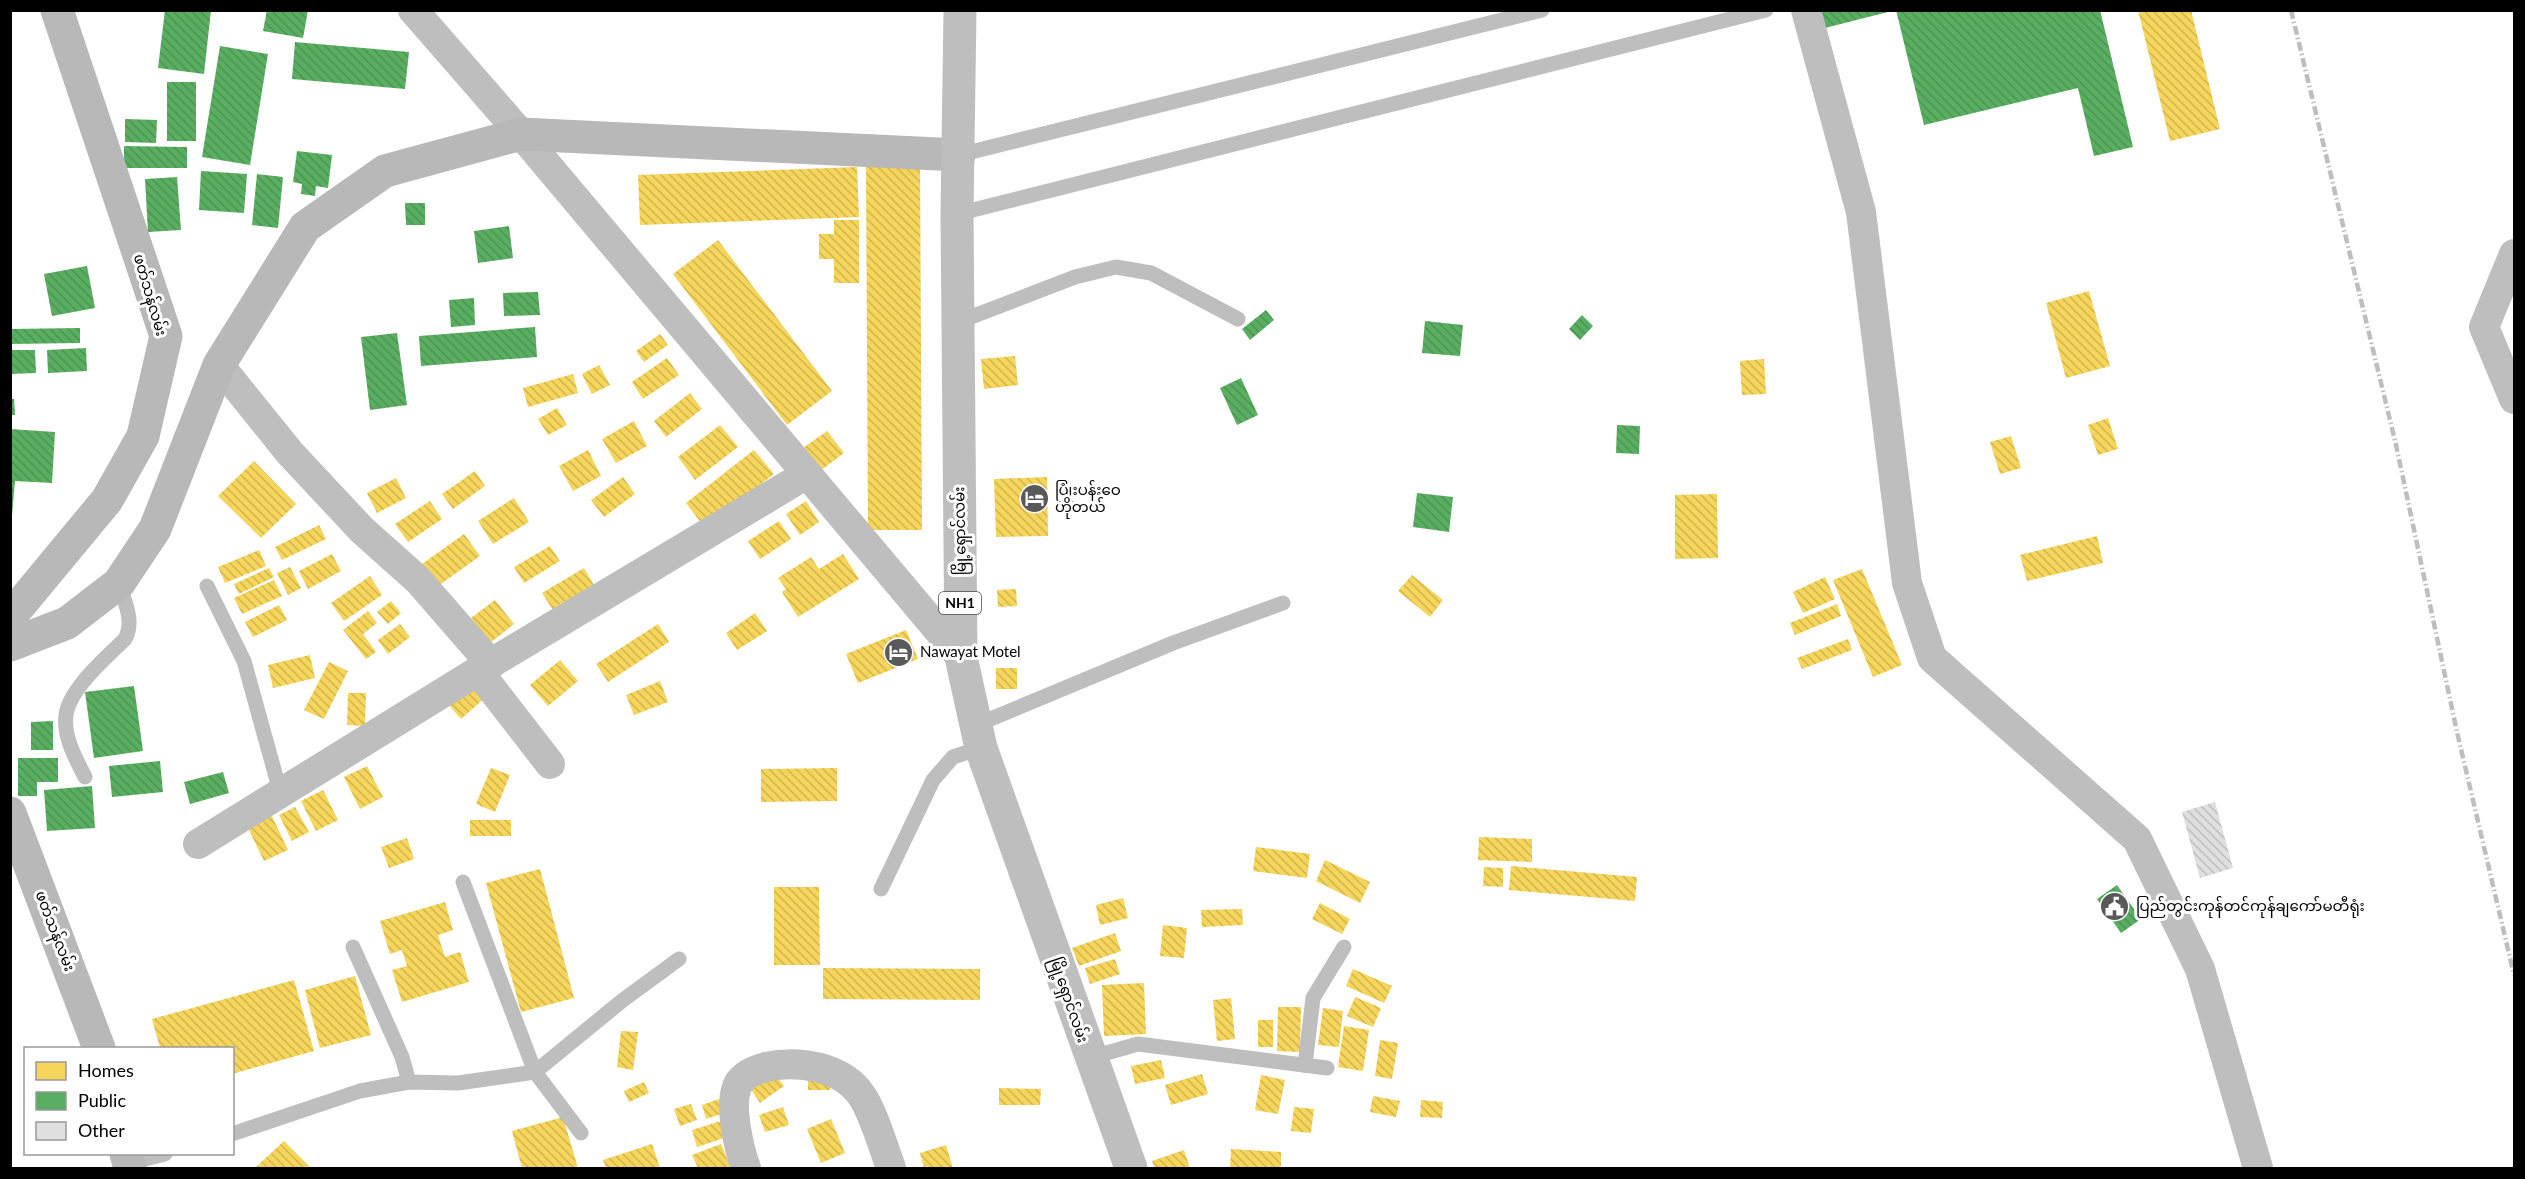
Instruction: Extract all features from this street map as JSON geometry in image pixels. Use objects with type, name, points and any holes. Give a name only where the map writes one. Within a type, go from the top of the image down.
[{"type":"highway","name":"မြို့ရှောင်လမ်း","points":[[960,10],[957,214],[961,657],[978,736],[1089,1058],[1131,1168]]},
{"type":"main road","name":"ဖတ်သန်လမ်း","points":[[10,617],[107,500],[143,436],[166,336],[57,10]]},
{"type":"main road","points":[[10,645],[67,623],[119,583],[155,529],[219,365],[305,227],[385,171],[521,134],[958,154]]},
{"type":"main road","name":"ဖတ်သန်လမ်း","points":[[10,813],[99,1047]]},
{"type":"street","points":[[413,10],[521,134],[961,657]]},
{"type":"street","points":[[1806,10],[1860,212],[1907,583],[1932,658],[2137,839],[2200,969],[2258,1168]]},
{"type":"street","points":[[2514,254],[2484,327],[2514,399]]},
{"type":"street","points":[[219,365],[290,453],[362,530],[418,580],[484,667],[550,764]]},
{"type":"street","points":[[198,844],[281,795],[484,667],[807,474]]},
{"type":"street","points":[[746,1168],[735,1115],[734,1101],[737,1086],[745,1076],[757,1070],[784,1063],[810,1065],[836,1073],[850,1083],[863,1096],[891,1168]]},
{"type":"lane","points":[[958,154],[1542,10]]},
{"type":"lane","points":[[957,214],[1766,10]]},
{"type":"lane","points":[[958,322],[1075,277],[1116,267],[1151,273],[1238,319]]},
{"type":"lane","points":[[85,777],[71,750],[66,716],[69,705],[81,686],[125,639],[130,630],[130,621],[119,583]]},
{"type":"lane","points":[[207,586],[244,661],[281,795]]},
{"type":"lane","points":[[881,889],[933,780],[953,757],[978,736],[1173,644],[1283,603]]},
{"type":"lane","points":[[463,882],[535,1072],[581,1133]]},
{"type":"lane","points":[[353,947],[402,1057],[409,1082]]},
{"type":"lane","points":[[1305,1065],[1313,998],[1344,947]]},
{"type":"lane","points":[[234,1133],[360,1091],[409,1082],[458,1083],[535,1072],[623,1000],[679,959]]},
{"type":"lane","points":[[1089,1058],[1138,1044],[1327,1068]]},
{"type":"lane","points":[[129,1162],[160,1155]]},
{"type":"building: Homes","points":[[2138,10],[2191,10],[2220,129],[2170,141]]},
{"type":"building: Homes","points":[[866,166],[920,166],[922,530],[868,530]]},
{"type":"building: Homes","points":[[857,167],[859,217],[640,225],[638,175]]},
{"type":"building: Homes","points":[[834,220],[859,220],[859,283],[834,283],[834,259],[819,259],[819,234],[834,234]]},
{"type":"building: Homes","points":[[718,240],[832,391],[787,425],[673,274]]},
{"type":"building: Homes","points":[[2089,291],[2110,366],[2066,378],[2046,303]]},
{"type":"building: Homes","points":[[660,334],[668,345],[644,362],[636,351]]},
{"type":"building: Homes","points":[[1015,356],[1018,385],[984,389],[981,359]]},
{"type":"building: Homes","points":[[667,358],[679,375],[643,399],[632,382]]},
{"type":"building: Homes","points":[[1764,359],[1766,394],[1742,395],[1740,361]]},
{"type":"building: Homes","points":[[599,365],[610,385],[592,394],[582,374]]},
{"type":"building: Homes","points":[[573,374],[578,393],[528,407],[523,388]]},
{"type":"building: Homes","points":[[690,393],[702,409],[666,437],[654,421]]},
{"type":"building: Homes","points":[[557,408],[567,425],[548,435],[538,419]]},
{"type":"building: Homes","points":[[2108,418],[2118,449],[2098,455],[2088,425]]},
{"type":"building: Homes","points":[[634,421],[647,446],[616,463],[602,439]]},
{"type":"building: Homes","points":[[720,425],[738,447],[695,480],[678,457]]},
{"type":"building: Homes","points":[[827,431],[844,453],[820,471],[803,448]]},
{"type":"building: Homes","points":[[2011,436],[2021,468],[2000,474],[1990,442]]},
{"type":"building: Homes","points":[[588,450],[601,476],[573,491],[559,466]]},
{"type":"building: Homes","points":[[754,450],[774,474],[705,528],[686,503]]},
{"type":"building: Homes","points":[[254,461],[296,504],[261,538],[218,496]]},
{"type":"building: Homes","points":[[475,471],[485,486],[453,509],[442,494]]},
{"type":"building: Homes","points":[[623,477],[635,494],[604,517],[591,500]]},
{"type":"building: Homes","points":[[1047,477],[1048,536],[996,537],[994,479]]},
{"type":"building: Homes","points":[[396,478],[406,498],[377,513],[367,493]]},
{"type":"building: Homes","points":[[1717,494],[1718,558],[1675,559],[1675,495]]},
{"type":"building: Homes","points":[[514,498],[529,522],[493,544],[478,521]]},
{"type":"building: Homes","points":[[430,501],[442,519],[408,542],[395,524]]},
{"type":"building: Homes","points":[[806,501],[819,522],[800,535],[786,514]]},
{"type":"building: Homes","points":[[779,521],[791,539],[760,559],[748,541]]},
{"type":"building: Homes","points":[[319,525],[326,539],[282,560],[275,547]]},
{"type":"building: Homes","points":[[464,534],[480,556],[438,586],[422,564]]},
{"type":"building: Homes","points":[[2097,536],[2103,563],[2027,581],[2020,555]]},
{"type":"building: Homes","points":[[550,546],[560,561],[524,583],[514,567]]},
{"type":"building: Homes","points":[[259,550],[266,566],[225,583],[218,567]]},
{"type":"building: Homes","points":[[332,554],[341,571],[308,589],[299,571]]},
{"type":"building: Homes","points":[[843,554],[859,579],[798,617],[782,592],[786,589],[778,578],[811,557],[819,569]]},
{"type":"building: Homes","points":[[290,567],[301,588],[288,595],[277,573]]},
{"type":"building: Homes","points":[[269,568],[274,577],[239,594],[234,584]]},
{"type":"building: Homes","points":[[584,568],[597,590],[556,615],[542,593]]},
{"type":"building: Homes","points":[[1862,569],[1902,665],[1873,677],[1833,580]]},
{"type":"building: Homes","points":[[1412,575],[1443,600],[1430,617],[1398,591]]},
{"type":"building: Homes","points":[[370,576],[382,595],[344,621],[331,603]]},
{"type":"building: Homes","points":[[1825,577],[1835,599],[1803,613],[1793,592]]},
{"type":"building: Homes","points":[[274,580],[282,596],[242,614],[234,598]]},
{"type":"building: Homes","points":[[1016,589],[1017,606],[998,607],[997,590]]},
{"type":"building: Homes","points":[[495,600],[514,624],[490,643],[471,618]]},
{"type":"building: Homes","points":[[391,601],[401,613],[388,624],[377,612]]},
{"type":"building: Homes","points":[[1837,604],[1841,616],[1795,635],[1790,623]]},
{"type":"building: Homes","points":[[279,605],[287,620],[253,637],[245,622]]},
{"type":"building: Homes","points":[[368,611],[377,623],[363,634],[376,652],[366,659],[343,630]]},
{"type":"building: Homes","points":[[755,613],[767,631],[737,650],[726,633]]},
{"type":"building: Homes","points":[[400,624],[410,637],[388,654],[378,640]]},
{"type":"building: Homes","points":[[658,624],[669,642],[608,682],[596,664]]},
{"type":"building: Homes","points":[[906,630],[918,659],[858,683],[846,654]]},
{"type":"building: Homes","points":[[1848,639],[1852,650],[1802,669],[1797,658]]},
{"type":"building: Homes","points":[[310,655],[315,678],[273,688],[268,665]]},
{"type":"building: Homes","points":[[560,660],[578,681],[548,706],[530,685]]},
{"type":"building: Homes","points":[[329,662],[348,671],[324,719],[304,710]]},
{"type":"building: Homes","points":[[996,668],[1017,668],[1017,689],[996,689]]},
{"type":"building: Homes","points":[[660,681],[668,702],[634,715],[626,695]]},
{"type":"building: Homes","points":[[474,684],[486,697],[461,719],[449,705]]},
{"type":"building: Homes","points":[[348,693],[366,693],[365,726],[347,725]]},
{"type":"building: Homes","points":[[367,766],[383,797],[360,809],[344,777]]},
{"type":"building: Homes","points":[[491,768],[510,775],[495,812],[476,804]]},
{"type":"building: Homes","points":[[837,768],[837,801],[761,802],[761,769]]},
{"type":"building: Homes","points":[[323,790],[338,820],[316,831],[301,801]]},
{"type":"building: Homes","points":[[295,807],[309,832],[292,841],[279,815]]},
{"type":"building: Homes","points":[[271,814],[288,850],[264,861],[247,826]]},
{"type":"building: Homes","points":[[470,820],[511,820],[511,836],[470,836]]},
{"type":"building: Homes","points":[[1479,837],[1532,839],[1532,862],[1478,860]]},
{"type":"building: Homes","points":[[407,838],[414,859],[389,868],[381,847]]},
{"type":"building: Homes","points":[[1256,847],[1310,854],[1307,878],[1253,871]]},
{"type":"building: Homes","points":[[1325,860],[1370,882],[1360,903],[1316,881]]},
{"type":"building: Homes","points":[[1511,866],[1637,877],[1635,901],[1509,890]]},
{"type":"building: Homes","points":[[1484,867],[1503,868],[1503,887],[1483,886]]},
{"type":"building: Homes","points":[[540,869],[574,998],[521,1012],[486,883]]},
{"type":"building: Homes","points":[[774,887],[819,887],[820,965],[774,965]]},
{"type":"building: Homes","points":[[1123,898],[1128,918],[1100,925],[1096,905]]},
{"type":"building: Homes","points":[[445,902],[453,930],[438,935],[445,957],[460,952],[469,982],[402,1002],[392,970],[407,966],[402,950],[390,954],[380,921]]},
{"type":"building: Homes","points":[[1320,903],[1350,919],[1342,934],[1312,919]]},
{"type":"building: Homes","points":[[1242,909],[1243,925],[1202,927],[1201,910]]},
{"type":"building: Homes","points":[[1163,925],[1187,928],[1184,958],[1160,956]]},
{"type":"building: Homes","points":[[1115,933],[1121,951],[1079,966],[1072,948]]},
{"type":"building: Homes","points":[[1115,959],[1120,974],[1090,984],[1085,968]]},
{"type":"building: Homes","points":[[823,968],[980,969],[980,1000],[823,999]]},
{"type":"building: Homes","points":[[1353,969],[1392,986],[1384,1003],[1346,986]]},
{"type":"building: Homes","points":[[355,976],[371,1035],[320,1048],[305,990]]},
{"type":"building: Homes","points":[[294,980],[314,1051],[234,1073],[234,1047],[160,1047],[152,1019]]},
{"type":"building: Homes","points":[[1144,983],[1146,1034],[1104,1036],[1102,985]]},
{"type":"building: Homes","points":[[1355,997],[1381,1008],[1373,1027],[1347,1016]]},
{"type":"building: Homes","points":[[1231,998],[1235,1039],[1217,1041],[1213,1000]]},
{"type":"building: Homes","points":[[1278,1007],[1301,1007],[1300,1052],[1277,1051]]},
{"type":"building: Homes","points":[[1323,1008],[1343,1011],[1339,1047],[1318,1045]]},
{"type":"building: Homes","points":[[1258,1020],[1273,1020],[1273,1047],[1258,1047]]},
{"type":"building: Homes","points":[[1344,1026],[1369,1030],[1363,1071],[1338,1067]]},
{"type":"building: Homes","points":[[621,1031],[638,1032],[633,1070],[617,1067]]},
{"type":"building: Homes","points":[[1380,1040],[1398,1043],[1392,1079],[1375,1076]]},
{"type":"building: Homes","points":[[1161,1060],[1165,1078],[1135,1084],[1131,1066]]},
{"type":"building: Homes","points":[[774,1072],[784,1086],[760,1103],[750,1088]]},
{"type":"building: Homes","points":[[1202,1074],[1208,1094],[1171,1105],[1165,1085]]},
{"type":"building: Homes","points":[[808,1075],[830,1075],[830,1090],[808,1090]]},
{"type":"building: Homes","points":[[1261,1075],[1285,1080],[1278,1114],[1255,1110]]},
{"type":"building: Homes","points":[[644,1082],[649,1093],[629,1102],[624,1091]]},
{"type":"building: Homes","points":[[999,1088],[1041,1089],[1040,1105],[999,1105]]},
{"type":"building: Homes","points":[[1373,1096],[1400,1101],[1396,1117],[1370,1112]]},
{"type":"building: Homes","points":[[719,1099],[724,1113],[706,1119],[702,1105]]},
{"type":"building: Homes","points":[[1421,1100],[1443,1102],[1442,1118],[1420,1117]]},
{"type":"building: Homes","points":[[691,1104],[697,1120],[680,1126],[674,1109]]},
{"type":"building: Homes","points":[[783,1107],[789,1125],[765,1132],[759,1115]]},
{"type":"building: Homes","points":[[1294,1107],[1314,1109],[1311,1133],[1291,1131]]},
{"type":"building: Homes","points":[[563,1117],[578,1168],[522,1168],[512,1131]]},
{"type":"building: Homes","points":[[831,1119],[845,1153],[821,1163],[807,1129]]},
{"type":"building: Homes","points":[[724,1120],[730,1136],[697,1147],[692,1130]]},
{"type":"building: Homes","points":[[284,1141],[311,1168],[255,1168]]},
{"type":"building: Homes","points":[[652,1144],[660,1168],[606,1168],[603,1160]]},
{"type":"building: Homes","points":[[721,1144],[731,1168],[698,1168],[692,1155]]},
{"type":"building: Homes","points":[[946,1145],[953,1168],[924,1168],[920,1153]]},
{"type":"building: Homes","points":[[1231,1149],[1281,1152],[1281,1168],[1230,1168]]},
{"type":"building: Homes","points":[[1184,1150],[1190,1168],[1155,1168],[1152,1161]]},
{"type":"building: Public","points":[[165,10],[211,10],[204,74],[158,68]]},
{"type":"building: Public","points":[[267,10],[308,10],[303,38],[263,31]]},
{"type":"building: Public","points":[[1817,10],[1892,10],[1892,11],[1821,29]]},
{"type":"building: Public","points":[[1896,10],[2100,10],[2133,147],[2094,156],[2078,88],[1924,125]]},
{"type":"building: Public","points":[[295,42],[409,52],[405,89],[292,79]]},
{"type":"building: Public","points":[[220,46],[268,54],[250,165],[202,157]]},
{"type":"building: Public","points":[[167,82],[196,82],[196,141],[167,141]]},
{"type":"building: Public","points":[[125,119],[157,120],[156,143],[125,142]]},
{"type":"building: Public","points":[[124,146],[187,147],[187,168],[124,168]]},
{"type":"building: Public","points":[[297,151],[332,155],[328,188],[316,186],[315,196],[301,194],[302,184],[293,182]]},
{"type":"building: Public","points":[[201,171],[247,174],[244,213],[199,210]]},
{"type":"building: Public","points":[[257,174],[283,177],[278,228],[252,225]]},
{"type":"building: Public","points":[[177,177],[181,230],[148,232],[145,179]]},
{"type":"building: Public","points":[[405,203],[425,203],[425,225],[406,225]]},
{"type":"building: Public","points":[[509,226],[513,258],[478,263],[474,231]]},
{"type":"building: Public","points":[[87,266],[95,308],[52,316],[44,274]]},
{"type":"building: Public","points":[[538,292],[540,315],[504,316],[503,293]]},
{"type":"building: Public","points":[[474,298],[475,325],[451,327],[449,300]]},
{"type":"building: Public","points":[[1266,310],[1274,320],[1250,340],[1242,329]]},
{"type":"building: Public","points":[[1582,315],[1593,326],[1580,340],[1569,329]]},
{"type":"building: Public","points":[[1425,321],[1463,325],[1460,356],[1422,353]]},
{"type":"building: Public","points":[[535,327],[537,357],[421,366],[419,336]]},
{"type":"building: Public","points":[[80,328],[80,343],[10,344],[10,329]]},
{"type":"building: Public","points":[[397,333],[407,405],[370,410],[361,337]]},
{"type":"building: Public","points":[[86,348],[87,371],[48,373],[47,350]]},
{"type":"building: Public","points":[[10,350],[35,350],[36,373],[10,374]]},
{"type":"building: Public","points":[[1241,378],[1258,415],[1237,425],[1220,388]]},
{"type":"building: Public","points":[[10,399],[14,399],[15,415],[10,415]]},
{"type":"building: Public","points":[[1617,425],[1640,426],[1639,454],[1616,453]]},
{"type":"building: Public","points":[[10,429],[55,432],[52,483],[15,481],[12,516]]},
{"type":"building: Public","points":[[1417,493],[1453,497],[1449,532],[1413,527]]},
{"type":"building: Public","points":[[134,686],[143,751],[94,758],[85,692]]},
{"type":"building: Public","points":[[53,721],[53,750],[31,750],[31,722]]},
{"type":"building: Public","points":[[18,758],[58,758],[58,782],[37,782],[37,796],[18,796]]},
{"type":"building: Public","points":[[160,761],[163,792],[112,797],[109,766]]},
{"type":"building: Public","points":[[223,772],[229,793],[190,804],[184,782]]},
{"type":"building: Public","points":[[92,786],[95,828],[47,831],[44,790]]},
{"type":"building: Public","points":[[2117,885],[2141,919],[2121,933],[2097,899]]},
{"type":"building: Other","points":[[2215,802],[2233,868],[2200,878],[2182,812]]},
{"type":"railway","points":[[2291,10],[2396,445],[2457,732],[2514,975]]},
{"type":"place","name":"ပြုံးပန်းဝေ ဟိုတယ်","points":[[1034,499]]},
{"type":"place","name":"Nawayat Motel","points":[[899,652]]},
{"type":"place","name":"ပြည်တွင်းကုန်တင်ကုန်ချကော်မတီရုံး","points":[[2115,906]]}]
